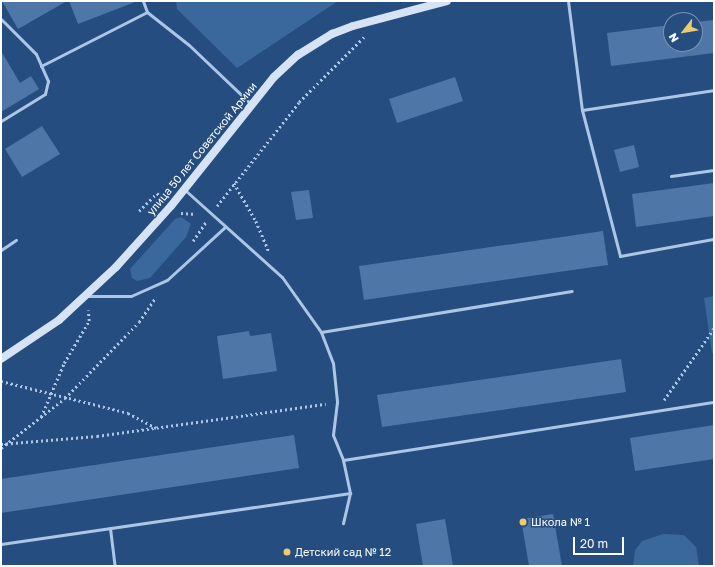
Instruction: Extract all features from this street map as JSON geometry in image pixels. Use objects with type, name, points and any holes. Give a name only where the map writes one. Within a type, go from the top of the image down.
[{"type":"street","name":"улица 50 лет Советской Армии","points":[[1,359],[54,324],[116,267],[184,189],[274,77],[298,55],[332,34],[376,19],[447,1]]},
{"type":"lane","points":[[143,1],[147,12],[189,46],[252,105]]},
{"type":"lane","points":[[568,1],[582,110],[620,256],[714,239]]},
{"type":"lane","points":[[41,66],[147,12]]},
{"type":"lane","points":[[1,19],[36,54],[48,81],[45,94],[1,121]]},
{"type":"lane","points":[[582,110],[714,90]]},
{"type":"lane","points":[[672,176],[714,170]]},
{"type":"lane","points":[[184,189],[210,215],[282,277],[321,332],[333,363],[337,402],[333,435],[343,460],[350,493],[343,523]]},
{"type":"lane","points":[[86,296],[130,296],[167,280],[225,227]]},
{"type":"lane","points":[[1,250],[16,240]]},
{"type":"lane","points":[[321,332],[572,291]]},
{"type":"lane","points":[[343,460],[714,402]]},
{"type":"lane","points":[[1,544],[350,493]]},
{"type":"lane","points":[[110,528],[115,566]]},
{"type":"path","points":[[189,247],[210,215],[234,183],[300,102],[363,39],[376,19]]},
{"type":"path","points":[[234,183],[256,221],[270,253]]},
{"type":"path","points":[[1,448],[65,398],[139,322],[167,280]]},
{"type":"path","points":[[40,417],[49,393],[90,321],[86,296]]},
{"type":"path","points":[[657,412],[692,356],[714,328]]},
{"type":"path","points":[[1,381],[128,413],[156,428]]},
{"type":"path","points":[[1,444],[156,428],[337,402]]},
{"type":"shaded area","points":[[176,1],[338,1],[237,68],[177,9]]},
{"type":"shaded area","points":[[181,217],[191,224],[186,237],[150,278],[137,281],[132,278],[130,269],[175,219]]},
{"type":"shaded area","points":[[714,296],[714,353],[712,353],[704,298]]},
{"type":"shaded area","points":[[663,534],[684,535],[696,547],[699,566],[633,566],[635,550],[642,541]]},
{"type":"building","points":[[2,1],[67,1],[18,29]]},
{"type":"building","points":[[69,1],[135,1],[135,2],[78,24]]},
{"type":"building","points":[[714,20],[714,53],[611,66],[607,33],[663,26],[663,52],[703,52],[703,21]]},
{"type":"building","points":[[1,51],[20,83],[31,76],[39,89],[1,112]]},
{"type":"building","points":[[455,77],[463,101],[397,123],[389,99]]},
{"type":"building","points":[[42,126],[60,154],[22,177],[5,149]]},
{"type":"building","points":[[634,145],[639,167],[620,172],[614,150]]},
{"type":"building","points":[[714,183],[714,216],[636,227],[632,194]]},
{"type":"building","points":[[309,190],[313,218],[296,220],[291,192]]},
{"type":"building","points":[[603,231],[608,265],[364,300],[359,266]]},
{"type":"building","points":[[249,331],[250,336],[271,333],[277,371],[223,379],[217,336]]},
{"type":"building","points":[[621,359],[626,392],[382,427],[377,395]]},
{"type":"building","points":[[714,425],[714,459],[635,471],[630,438]]},
{"type":"building","points":[[294,435],[299,468],[1,513],[1,479]]},
{"type":"building","points":[[553,514],[562,566],[529,566],[521,519]]},
{"type":"building","points":[[445,519],[453,566],[423,566],[416,524]]},
{"type":"place","name":"Школа № 1","points":[[523,522]]},
{"type":"place","name":"Детский сад № 12","points":[[287,552]]}]
